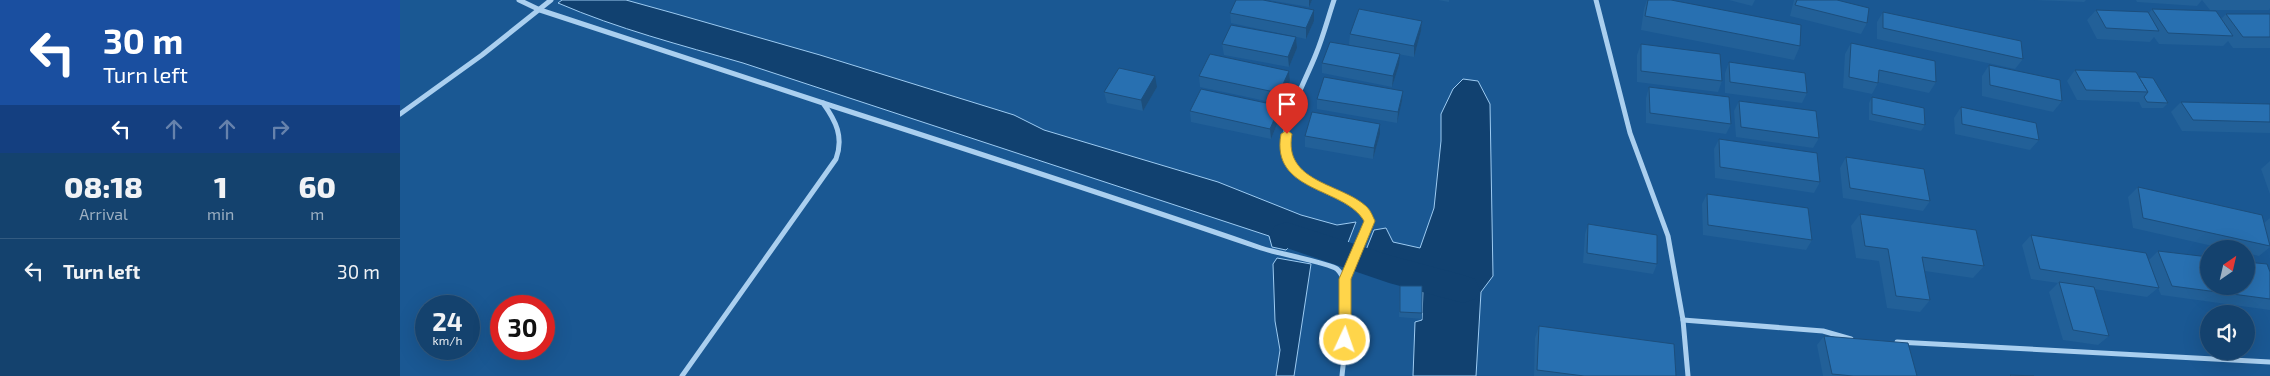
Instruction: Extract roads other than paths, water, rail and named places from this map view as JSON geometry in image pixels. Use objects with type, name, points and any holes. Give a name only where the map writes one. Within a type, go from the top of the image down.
[{"type":"street","points":[[519,0],[540,10],[1120,199],[1267,250],[1336,268],[1345,279]]},
{"type":"street","points":[[1334,0],[1319,48],[1289,122],[1284,147],[1289,160],[1299,173],[1313,184],[1364,211],[1369,221],[1345,279],[1347,321],[1342,376]]},
{"type":"street","points":[[1596,0],[1630,133],[1668,236],[1683,320],[1688,376]]},
{"type":"street","points":[[400,114],[482,55],[550,1]]},
{"type":"street","points":[[682,376],[836,159],[842,146],[840,136],[834,117],[823,103]]},
{"type":"street","points":[[1683,320],[1823,331],[1853,340],[1863,340]]},
{"type":"street","points":[[1893,342],[2270,362]]},
{"type":"water","points":[[562,0],[626,0],[673,13],[820,55],[1014,115],[1044,130],[1218,182],[1301,215],[1337,225],[1356,222],[1344,253],[1310,244],[1289,247],[1286,250],[1272,247],[1269,236],[743,63],[627,29],[558,3]]},
{"type":"water","points":[[1463,79],[1478,81],[1490,104],[1493,276],[1481,292],[1476,376],[1413,376],[1415,322],[1422,320],[1423,288],[1418,264],[1397,265],[1364,255],[1374,230],[1386,228],[1393,242],[1420,248],[1434,208],[1441,141],[1441,114],[1453,89]]},
{"type":"water","points":[[1277,258],[1311,264],[1294,376],[1276,376],[1280,350],[1275,321],[1273,264]]},
{"type":"waterway","points":[[1286,235],[1389,269],[1463,289]]}]
